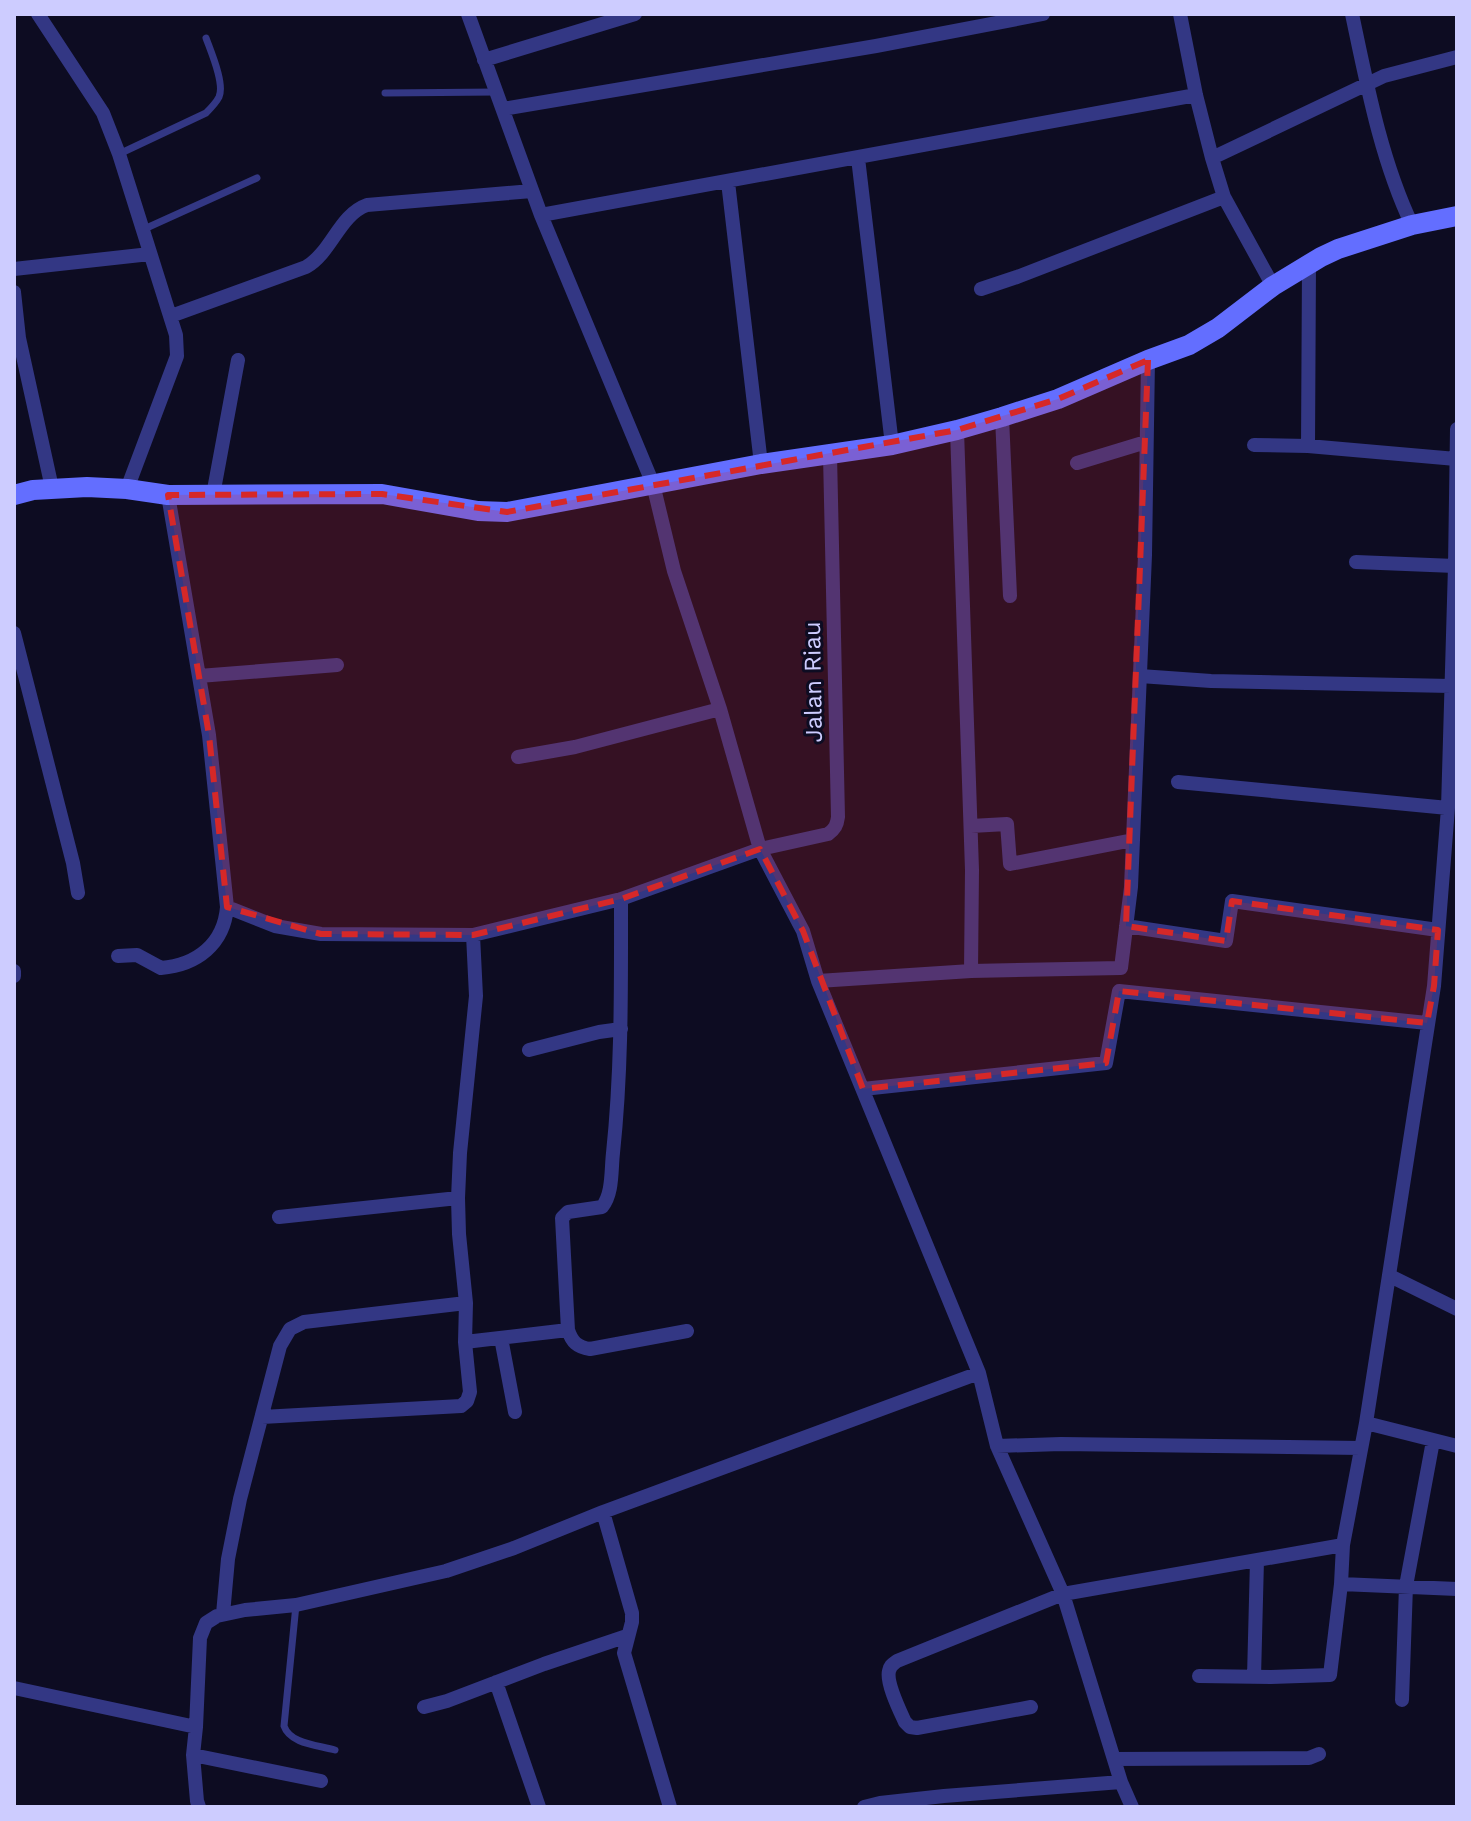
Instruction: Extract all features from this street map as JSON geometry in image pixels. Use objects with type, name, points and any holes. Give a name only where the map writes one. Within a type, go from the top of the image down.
[{"type":"street","points":[[38,14],[103,113],[176,335],[177,356],[127,489]]},
{"type":"street","points":[[468,14],[541,215],[653,484],[674,571],[720,709],[760,849],[803,931],[818,981],[979,1373],[997,1446],[1063,1594],[1121,1782],[1132,1807]]},
{"type":"street","points":[[484,60],[635,14]]},
{"type":"street","points":[[503,109],[876,46],[1043,14]]},
{"type":"street","points":[[1180,14],[1196,95],[1224,197],[1273,286]]},
{"type":"street","points":[[1352,14],[1367,84],[1398,195],[1412,225]]},
{"type":"street","points":[[1212,158],[1392,73],[1457,57]]},
{"type":"street","points":[[541,215],[1196,95]]},
{"type":"street","points":[[858,158],[892,445]]},
{"type":"street","points":[[728,182],[761,464]]},
{"type":"street","points":[[171,316],[314,262],[353,212],[367,205],[532,191]]},
{"type":"street","points":[[981,289],[1224,197]]},
{"type":"street","points":[[14,495],[33,490],[87,487],[168,495],[382,494],[478,511],[507,512],[761,464],[892,445],[957,430],[1058,399],[1189,345],[1273,286],[1338,249],[1412,225],[1457,216]]},
{"type":"street","points":[[14,269],[150,254]]},
{"type":"street","points":[[1308,446],[1309,264]]},
{"type":"street","points":[[14,292],[19,338],[52,488]]},
{"type":"street","points":[[213,495],[238,360]]},
{"type":"street","points":[[863,1089],[1106,1063],[1119,991],[1131,887],[1145,555],[1148,360]]},
{"type":"street","points":[[1002,417],[1010,596]]},
{"type":"street","points":[[1199,1676],[1330,1675],[1343,1545],[1390,1276],[1434,986],[1448,808],[1455,634],[1457,429]]},
{"type":"street","points":[[957,430],[971,826],[971,971]]},
{"type":"street","points":[[1077,463],[1146,442]]},
{"type":"street","points":[[1254,445],[1308,446],[1456,459]]},
{"type":"street","name":"Jalan Riau","points":[[227,907],[275,926],[321,934],[473,935],[621,899],[760,849],[834,830],[837,824],[830,455]]},
{"type":"street","points":[[118,956],[137,955],[161,968],[181,963],[213,945],[226,922],[209,735],[168,495]]},
{"type":"street","points":[[1356,562],[1455,566]]},
{"type":"street","points":[[14,633],[78,893]]},
{"type":"street","points":[[199,676],[337,665]]},
{"type":"street","points":[[1140,676],[1211,681],[1451,686]]},
{"type":"street","points":[[518,757],[575,747],[720,709]]},
{"type":"street","points":[[1178,782],[1448,808]]},
{"type":"street","points":[[971,826],[1007,824],[1010,864],[1133,840]]},
{"type":"street","points":[[621,899],[618,1106],[607,1200],[602,1207],[568,1212],[563,1216],[568,1330],[575,1344],[590,1349],[687,1331]]},
{"type":"street","points":[[1126,926],[1226,941],[1232,901],[1438,930]]},
{"type":"street","points":[[262,1417],[461,1406],[470,1396],[458,1198],[476,996],[473,935]]},
{"type":"street","points":[[818,981],[971,971],[1121,968]]},
{"type":"street","points":[[1119,991],[1427,1023]]},
{"type":"street","points":[[529,1050],[621,1029]]},
{"type":"street","points":[[279,1217],[458,1198]]},
{"type":"street","points":[[1390,1276],[1457,1309]]},
{"type":"street","points":[[223,1614],[228,1559],[240,1499],[283,1340],[290,1329],[304,1322],[466,1303]]},
{"type":"street","points":[[465,1342],[568,1330]]},
{"type":"street","points":[[501,1338],[515,1412]]},
{"type":"street","points":[[199,1807],[193,1755],[200,1638],[206,1623],[217,1616],[296,1605],[446,1571],[979,1373]]},
{"type":"street","points":[[1366,1423],[1457,1446]]},
{"type":"street","points":[[1402,1700],[1406,1586],[1433,1441]]},
{"type":"street","points":[[997,1446],[1361,1448]]},
{"type":"street","points":[[603,1512],[632,1613],[624,1653],[670,1807]]},
{"type":"street","points":[[1031,1707],[910,1727],[905,1722],[888,1672],[897,1661],[1063,1594],[1343,1545]]},
{"type":"street","points":[[1254,1677],[1257,1560]]},
{"type":"street","points":[[1341,1584],[1457,1589]]},
{"type":"street","points":[[424,1707],[627,1636]]},
{"type":"street","points":[[496,1682],[539,1807]]},
{"type":"street","points":[[14,1688],[196,1727]]},
{"type":"street","points":[[1114,1759],[1309,1758],[1319,1754]]},
{"type":"street","points":[[193,1755],[321,1781]]},
{"type":"street","points":[[864,1807],[944,1796],[1121,1782]]},
{"type":"lane","points":[[119,154],[206,113],[216,103],[222,94],[206,38]]},
{"type":"lane","points":[[385,93],[496,92]]},
{"type":"lane","points":[[142,230],[257,178]]},
{"type":"lane","points":[[296,1605],[285,1731],[295,1739],[335,1750]]},
{"type":"highlighted area","points":[[1148,360],[1126,926],[1226,941],[1232,901],[1438,930],[1434,986],[1427,1023],[1119,991],[1106,1063],[863,1089],[803,931],[760,849],[621,899],[473,935],[321,934],[227,907],[209,735],[168,495],[382,494],[507,512],[957,430],[1058,399]]}]
